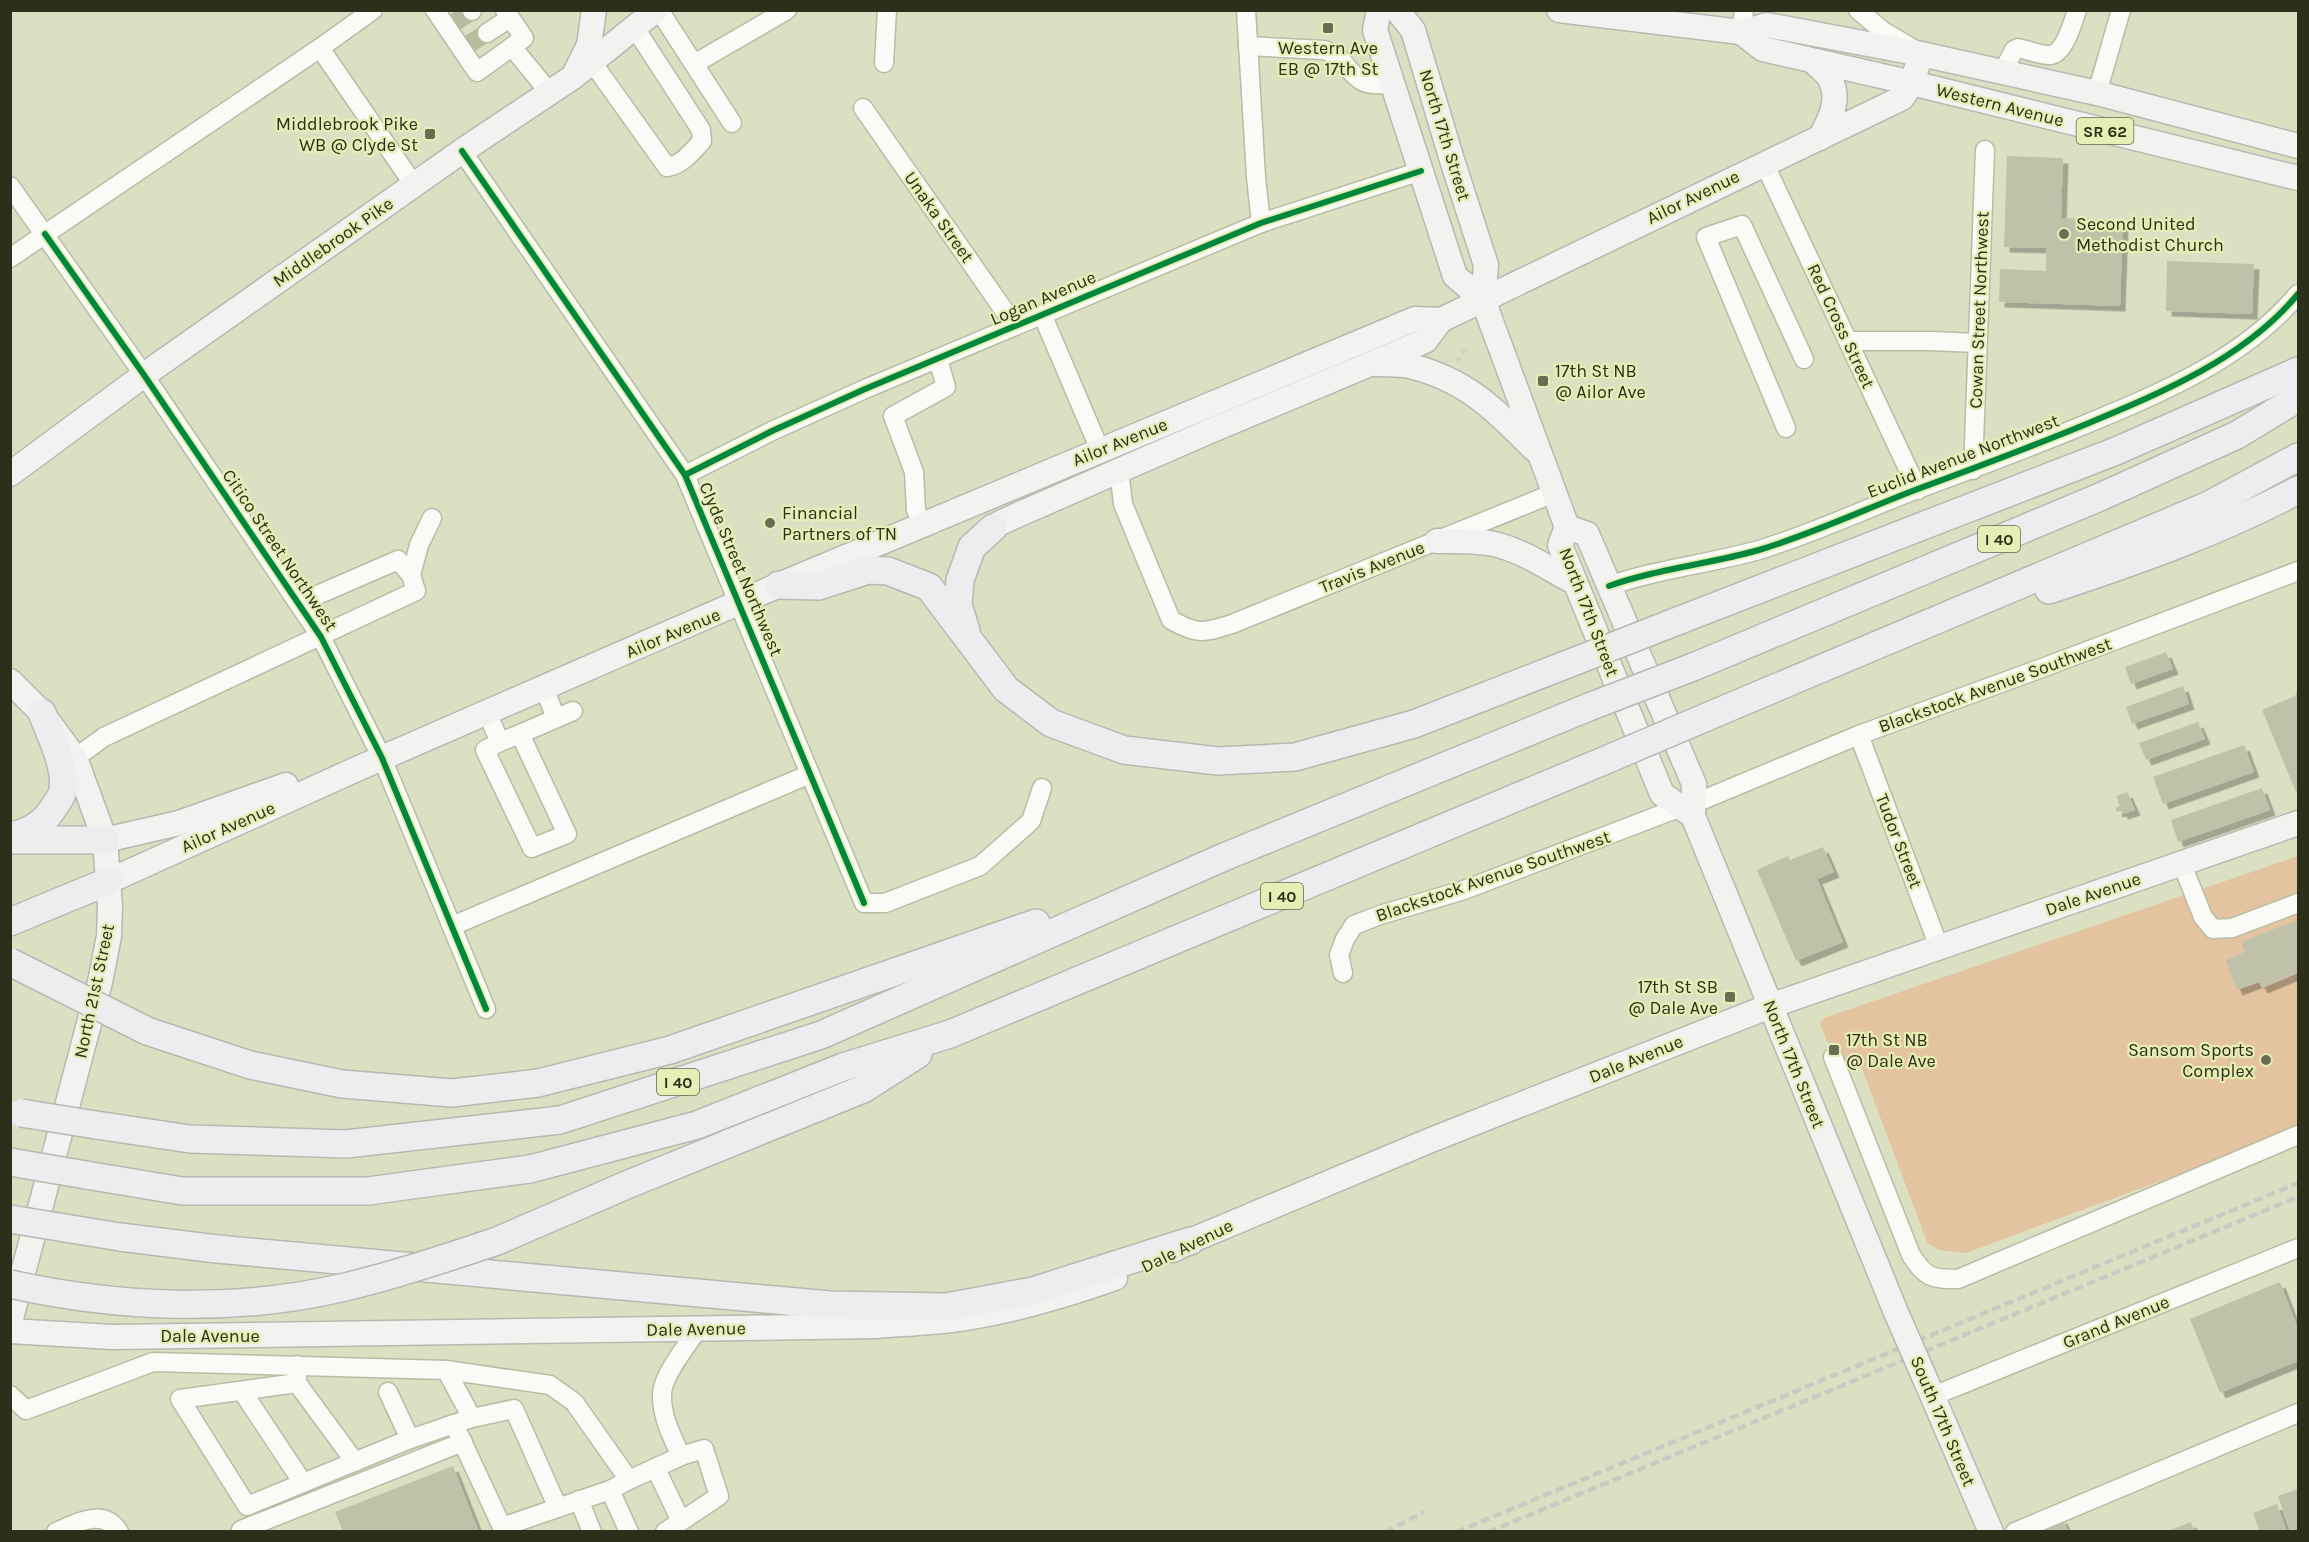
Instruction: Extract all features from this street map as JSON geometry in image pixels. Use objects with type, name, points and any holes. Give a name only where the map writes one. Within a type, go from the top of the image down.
[{"type":"highway","points":[[779,585],[819,586],[868,570],[888,571],[929,587],[1006,689],[1051,723],[1124,750],[1218,761],[1295,757],[1414,724],[2116,451],[2298,371]]},
{"type":"highway","name":"I 40","points":[[16,1112],[190,1139],[346,1144],[560,1120],[821,1035],[1224,857],[1589,707],[1693,667],[2100,497],[2237,435],[2298,398]]},
{"type":"highway","name":"I 40","points":[[10,1162],[182,1191],[368,1191],[530,1169],[698,1125],[843,1067],[950,1034],[1613,757],[1967,606],[2028,583],[2209,505],[2298,457]]},
{"type":"highway","points":[[2241,489],[2298,466]]},
{"type":"highway","points":[[1851,655],[2148,558],[2262,510],[2298,490]]},
{"type":"highway","points":[[969,641],[958,605],[960,580],[972,546],[993,528]]},
{"type":"highway","points":[[10,838],[27,833],[47,818],[62,793],[62,772],[57,751],[42,713]]},
{"type":"highway","points":[[10,838],[105,840]]},
{"type":"highway","points":[[10,962],[147,1031],[250,1065],[342,1084],[452,1093],[538,1083],[670,1050],[1224,857]]},
{"type":"highway","points":[[10,922],[109,881]]},
{"type":"highway","points":[[10,1284],[51,1293],[117,1301],[206,1305],[279,1299],[343,1288],[396,1274],[497,1241],[629,1184],[862,1089],[950,1034]]},
{"type":"highway","points":[[10,1219],[218,1250],[830,1305],[946,1307],[1033,1291],[1190,1241]]},
{"type":"main road","points":[[582,70],[589,45],[594,10]]},
{"type":"main road","name":"Middlebrook Pike","points":[[10,474],[144,375],[462,151],[550,93],[657,10]]},
{"type":"main road","name":"North 17th Street","points":[[1379,10],[1375,30],[1455,276],[1483,300]]},
{"type":"main road","name":"North 17th Street","points":[[1397,10],[1413,30],[1486,265],[1483,300],[1567,527],[1560,545],[1662,794],[1689,809]]},
{"type":"main road","name":"Western Avenue","points":[[1559,10],[1743,21],[1767,25],[1921,54],[2097,93],[2298,146]]},
{"type":"main road","name":"Western Avenue","points":[[1743,21],[1763,49],[1912,83],[2298,178]]},
{"type":"main road","name":"Ailor Avenue","points":[[993,528],[1119,470],[1425,341],[1441,320],[1902,98],[1912,83],[1921,54]]},
{"type":"main road","points":[[1813,62],[1830,78],[1834,92],[1834,111],[1820,138]]},
{"type":"main road","name":"Ailor Avenue","points":[[109,881],[359,768],[779,585],[1415,319],[1441,320]]},
{"type":"main road","points":[[1372,363],[1409,366],[1457,383],[1497,411],[1540,455]]},
{"type":"main road","name":"North 17th Street","points":[[1567,527],[1587,534],[1694,784],[1689,809],[1895,1310]]},
{"type":"main road","points":[[1437,541],[1470,541],[1499,545],[1527,556],[1574,582]]},
{"type":"main road","name":"North 21st Street","points":[[10,681],[42,713],[75,758],[105,840],[109,881],[109,936],[100,982],[10,1322]]},
{"type":"main road","points":[[105,840],[179,822],[314,775],[359,768]]},
{"type":"main road","name":"Dale Avenue","points":[[10,1331],[123,1337],[877,1326],[950,1320],[993,1313],[1065,1295],[1138,1270],[1190,1241],[1431,1140],[1770,1006],[2298,823]]},
{"type":"main road","name":"South 17th Street","points":[[1895,1310],[1991,1532]]},
{"type":"street","points":[[435,10],[450,25],[466,47],[477,72],[524,39],[507,14],[487,33]]},
{"type":"street","points":[[657,10],[732,123]]},
{"type":"street","points":[[694,64],[787,10]]},
{"type":"street","points":[[884,63],[887,10]]},
{"type":"street","points":[[1246,10],[1256,177],[1262,223]]},
{"type":"street","points":[[1858,10],[1883,31],[1921,54]]},
{"type":"street","points":[[2002,73],[2014,50],[2019,48],[2049,56],[2056,53],[2065,41],[2077,10]]},
{"type":"street","points":[[2097,93],[2121,10]]},
{"type":"street","points":[[10,258],[320,48],[366,12]]},
{"type":"street","points":[[582,70],[667,167],[674,166],[690,155],[702,141],[700,130],[635,28]]},
{"type":"street","points":[[1248,46],[1324,50],[1335,53],[1364,82],[1392,83]]},
{"type":"street","points":[[512,47],[550,93]]},
{"type":"street","points":[[320,48],[414,185]]},
{"type":"street","name":"Unaka Street","points":[[862,108],[1015,326]]},
{"type":"street","name":"Cowan Street Northwest","points":[[1973,470],[1985,150]]},
{"type":"street","name":"Clyde Street Northwest","points":[[462,151],[685,474],[864,903],[885,903],[980,866],[1032,821],[1042,788]]},
{"type":"street","name":"Red Cross Street","points":[[1764,163],[1918,490]]},
{"type":"street","name":"Logan Avenue","points":[[685,474],[772,431],[1042,314],[1262,223],[1421,171]]},
{"type":"street","name":"Citico Street Northwest","points":[[10,186],[144,375],[321,637],[382,758],[486,1009]]},
{"type":"street","points":[[1786,428],[1706,237],[1742,225],[1804,359]]},
{"type":"street","name":"Euclid Avenue Northwest","points":[[1609,586],[1633,578],[1701,564],[1783,543],[1973,470],[2139,402],[2211,365],[2256,334],[2278,316],[2298,294]]},
{"type":"street","points":[[1042,314],[1100,450]]},
{"type":"street","points":[[1848,341],[1977,343]]},
{"type":"street","points":[[922,525],[916,510],[914,472],[893,416],[946,387],[938,359]]},
{"type":"street","name":"Travis Avenue","points":[[1119,470],[1123,504],[1171,620],[1189,630],[1206,632],[1232,624],[1554,493]]},
{"type":"street","points":[[411,575],[419,545],[432,518]]},
{"type":"street","points":[[75,758],[104,737],[416,591],[411,575],[398,560],[299,603]]},
{"type":"street","name":"Blackstock Avenue Southwest","points":[[1342,973],[1340,955],[1345,939],[1354,925],[1464,890],[1689,809],[1859,735],[2298,571]]},
{"type":"street","points":[[544,688],[556,718]]},
{"type":"street","points":[[520,734],[567,834],[532,848],[485,750],[500,742],[573,711]]},
{"type":"street","points":[[487,713],[500,742]]},
{"type":"street","name":"Tudor Street","points":[[1859,735],[1939,947]]},
{"type":"street","points":[[452,926],[810,774]]},
{"type":"street","points":[[2182,864],[2203,917],[2213,929],[2232,928],[2298,903]]},
{"type":"street","points":[[1833,1057],[1911,1255],[1923,1272],[1936,1279],[1958,1279],[2298,1134]]},
{"type":"street","name":"Grand Avenue","points":[[1929,1388],[2298,1248]]},
{"type":"street","points":[[681,1456],[668,1428],[662,1393],[668,1372],[698,1329]]},
{"type":"street","points":[[10,1395],[26,1410],[153,1362],[297,1374],[446,1370],[550,1385],[574,1402],[629,1480]]},
{"type":"street","points":[[446,1370],[472,1418]]},
{"type":"street","points":[[297,1374],[242,1391],[180,1399],[247,1506],[410,1439],[472,1418],[514,1408],[558,1508]]},
{"type":"street","points":[[297,1374],[355,1462]]},
{"type":"street","points":[[242,1391],[303,1483]]},
{"type":"street","points":[[388,1392],[410,1439]]},
{"type":"street","points":[[2015,1532],[2298,1413]]},
{"type":"street","points":[[454,1424],[502,1527],[535,1524],[558,1508],[610,1490],[681,1456],[704,1449],[719,1496],[665,1532]]},
{"type":"street","points":[[241,1530],[463,1442]]},
{"type":"street","points":[[656,1469],[681,1521]]},
{"type":"street","points":[[610,1490],[629,1532]]},
{"type":"street","points":[[579,1500],[592,1532]]},
{"type":"street","points":[[56,1532],[87,1518],[104,1519],[120,1532]]},
{"type":"shaded area","name":"Sansom Sports Complex","points":[[2298,856],[2298,1130],[1966,1253],[1938,1250],[1927,1242],[1858,1058],[1837,1066],[1820,1024],[1824,1018]]},
{"type":"building","name":"Second United Methodist Church","points":[[2007,156],[2063,158],[2061,218],[2123,221],[2120,306],[1999,302],[2000,269],[2046,271],[2046,248],[2004,247]]},
{"type":"building","points":[[2167,261],[2254,264],[2252,314],[2166,311]]},
{"type":"building","points":[[2166,652],[2173,669],[2131,684],[2125,667]]},
{"type":"building","points":[[2183,686],[2189,704],[2132,724],[2126,707]]},
{"type":"building","points":[[2298,688],[2298,791],[2296,792],[2262,710],[2295,696]]},
{"type":"building","points":[[2198,722],[2205,739],[2146,760],[2139,743]]},
{"type":"building","points":[[2244,745],[2254,772],[2163,804],[2153,777]]},
{"type":"building","points":[[2262,788],[2270,810],[2178,842],[2171,820]]},
{"type":"building","points":[[2127,792],[2135,810],[2123,814],[2121,811],[2117,812],[2116,808],[2120,806],[2116,796]]},
{"type":"building","points":[[1823,847],[1834,872],[1817,879],[1843,942],[1796,961],[1757,870],[1788,856],[1790,860]]},
{"type":"building","points":[[2298,920],[2298,973],[2262,988],[2259,982],[2237,990],[2226,960],[2245,952],[2241,942]]},
{"type":"building","points":[[2280,1282],[2298,1329],[2298,1361],[2220,1393],[2190,1319]]},
{"type":"building","points":[[453,1466],[479,1532],[343,1532],[335,1512]]},
{"type":"building","points":[[2298,1489],[2298,1532],[2291,1532],[2278,1496]]},
{"type":"building","points":[[2277,1504],[2287,1532],[2260,1532],[2253,1513]]},
{"type":"building","points":[[2062,1518],[2068,1532],[2030,1532]]},
{"type":"building","points":[[2191,1522],[2195,1532],[2168,1532],[2168,1531]]},
{"type":"tunnel","points":[[454,23],[472,11]]},
{"type":"tunnel","points":[[469,44],[487,33]]},
{"type":"railway","points":[[1456,1532],[2298,1183]]},
{"type":"railway","points":[[1488,1532],[2298,1197]]},
{"type":"railway","points":[[1385,1532],[1424,1512]]},
{"type":"cycle path","points":[[462,151],[685,475],[864,903]]},
{"type":"cycle path","points":[[685,475],[772,431],[865,389],[1261,223],[1421,171]]},
{"type":"cycle path","points":[[45,234],[144,375],[321,637],[382,758],[486,1009]]},
{"type":"cycle path","points":[[1609,586],[1646,575],[1740,555],[1779,544],[2113,413],[2171,387],[2227,356],[2276,317],[2298,294]]},
{"type":"place","name":"Western Ave EB @ 17th St","points":[[1328,28]]},
{"type":"place","name":"Middlebrook Pike WB @ Clyde St","points":[[430,134]]},
{"type":"place","name":"Second United Methodist Church","points":[[2064,234]]},
{"type":"place","name":"17th St NB @ Ailor Ave","points":[[1543,381]]},
{"type":"place","name":"Financial Partners of TN","points":[[770,523]]},
{"type":"place","name":"17th St SB @ Dale Ave","points":[[1730,997]]},
{"type":"place","name":"17th St NB @ Dale Ave","points":[[1834,1050]]},
{"type":"place","name":"Sansom Sports Complex","points":[[2266,1060]]}]
